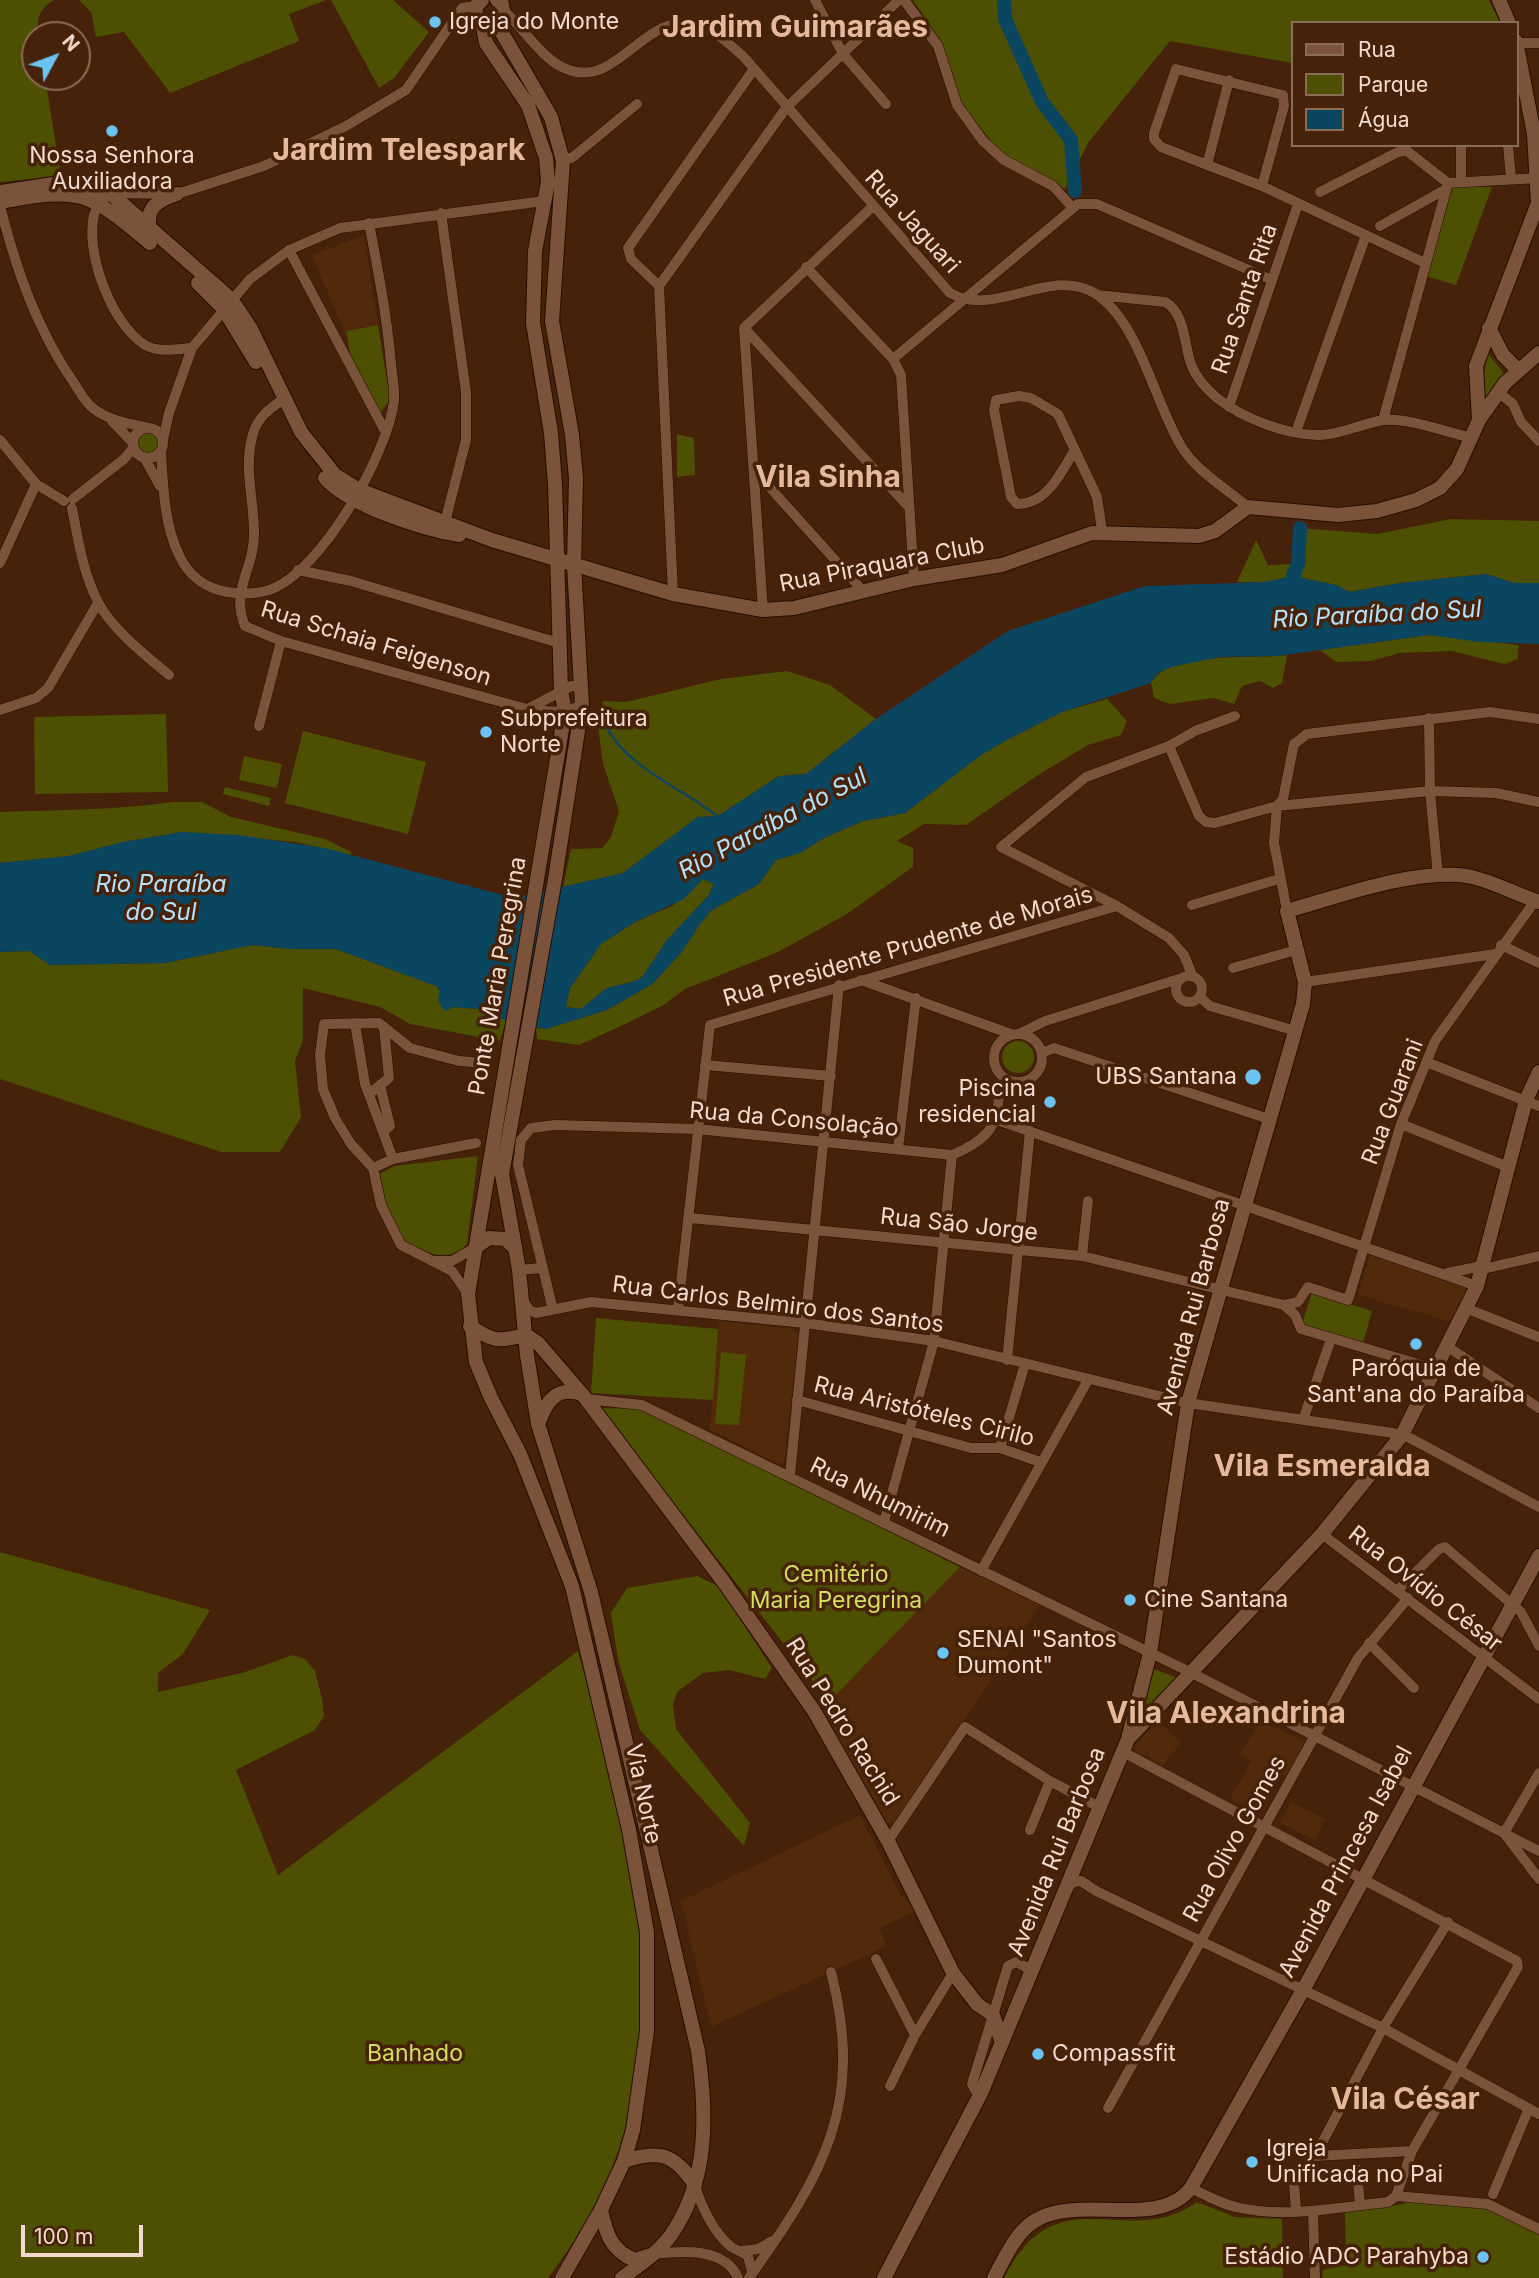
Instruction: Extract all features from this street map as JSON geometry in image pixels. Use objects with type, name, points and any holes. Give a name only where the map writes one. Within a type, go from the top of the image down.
[{"type":"main road","points":[[1499,0],[1508,21]]},
{"type":"main road","points":[[490,9],[486,43],[528,104],[546,158],[548,182],[535,251],[533,323],[551,433],[561,691],[565,711]]},
{"type":"main road","name":"Ponte Maria Peregrina","points":[[490,9],[551,117],[563,161],[552,321],[576,478],[574,565],[582,687],[582,705],[555,879],[502,1129]]},
{"type":"main road","points":[[1479,420],[1476,366],[1538,203],[1537,134],[1518,47]]},
{"type":"main road","points":[[0,192],[60,183],[105,198],[150,231],[227,304]]},
{"type":"main road","points":[[0,204],[58,193],[105,198],[227,304]]},
{"type":"main road","points":[[150,231],[147,219],[153,205],[177,194]]},
{"type":"main road","points":[[541,223],[550,229],[558,226]]},
{"type":"main road","points":[[535,251],[547,247],[556,254]]},
{"type":"main road","name":"Rua Piraquara Club","points":[[227,304],[280,401],[293,437],[329,482],[443,528],[673,594],[762,610],[794,608],[914,579],[1002,565],[1102,531],[1199,536],[1215,531],[1248,507]]},
{"type":"main road","points":[[1489,328],[1503,355],[1518,370]]},
{"type":"main road","points":[[1248,507],[1338,515],[1377,511],[1416,500],[1440,488],[1457,469],[1479,420],[1498,392],[1518,370],[1539,353]]},
{"type":"main road","name":"Ponte Maria Peregrina","points":[[502,1129],[498,1111],[565,711]]},
{"type":"main road","points":[[1287,911],[1378,885],[1438,876],[1483,879],[1537,901]]},
{"type":"main road","name":"Avenida Rui Barbosa","points":[[884,2278],[981,2093],[1126,1745],[1150,1653],[1188,1404],[1296,1031],[1305,982],[1287,911]]},
{"type":"main road","points":[[1126,1745],[1322,1534],[1402,1435],[1468,1309],[1477,1286],[1508,1167],[1532,1103],[1539,1072]]},
{"type":"main road","name":"Via Norte","points":[[502,1129],[468,1294],[476,1362],[520,1454],[572,1586],[629,1830],[647,1932],[648,2031],[640,2095],[624,2161],[601,2210],[562,2278]]},
{"type":"main road","name":"Via Norte","points":[[502,1129],[502,1174],[524,1302],[538,1424],[591,1592],[698,2051],[705,2122],[701,2164],[695,2185],[671,2235],[654,2254],[622,2278]]},
{"type":"main road","points":[[476,1247],[489,1238],[505,1239],[515,1248]]},
{"type":"main road","points":[[470,1326],[488,1338],[501,1341],[526,1335]]},
{"type":"main road","name":"Rua Pedro Rachid","points":[[526,1335],[538,1343],[584,1397],[723,1581],[799,1690],[888,1841],[953,1973],[977,2004],[993,2015],[1001,2040]]},
{"type":"main road","points":[[538,1424],[546,1403],[555,1394],[568,1390],[584,1397]]},
{"type":"main road","name":"Avenida Princesa Isabel","points":[[1191,2188],[1303,1989],[1539,1556]]},
{"type":"main road","points":[[870,1808],[870,1827],[904,1894],[921,1906]]},
{"type":"main road","points":[[993,2015],[1015,2011]]},
{"type":"main road","points":[[624,2161],[656,2154],[668,2157],[684,2169],[695,2185]]},
{"type":"main road","points":[[994,2278],[1019,2236],[1038,2218],[1060,2212],[1163,2207],[1182,2200],[1191,2188]]},
{"type":"main road","points":[[601,2210],[606,2232],[620,2253],[635,2260],[654,2254]]},
{"type":"street","points":[[815,0],[843,54],[886,104]]},
{"type":"street","points":[[673,594],[659,286],[786,108],[902,0],[938,46],[957,105],[983,141],[1004,160],[1053,186],[1071,206]]},
{"type":"street","points":[[192,348],[162,350],[145,345],[124,323],[106,294],[97,271],[94,215],[105,198],[177,194],[264,166],[346,126],[406,90],[463,8],[490,9]]},
{"type":"street","name":"Rua Jaguari","points":[[490,9],[524,30],[553,62],[570,71],[583,73],[606,68],[628,50],[667,27],[697,25],[730,45],[754,69],[943,287],[963,299],[1007,296],[1057,286],[1084,289],[1097,295],[1165,302],[1172,306],[1191,366],[1200,382],[1229,407]]},
{"type":"street","points":[[1518,42],[1539,43]]},
{"type":"street","points":[[659,286],[631,260],[628,248],[754,69]]},
{"type":"street","points":[[1262,186],[1284,97],[1229,79],[1176,69],[1170,77],[1154,139],[1161,147],[1262,186],[1425,263]]},
{"type":"street","points":[[1207,165],[1229,79]]},
{"type":"street","points":[[563,161],[573,157],[637,104]]},
{"type":"street","points":[[1461,147],[1461,182]]},
{"type":"street","points":[[1508,147],[1511,179]]},
{"type":"street","points":[[1320,192],[1398,152],[1407,151],[1447,186]]},
{"type":"street","points":[[1380,226],[1447,186],[1461,182],[1538,178]]},
{"type":"street","points":[[1383,420],[1447,186]]},
{"type":"street","points":[[369,223],[388,318],[394,400],[386,433],[357,495],[328,540],[298,570],[270,590],[239,594],[211,587],[189,572],[172,538],[164,496],[162,446],[169,413],[192,348],[227,304],[250,279],[289,250],[340,228],[369,223],[441,213],[544,201]]},
{"type":"street","points":[[893,359],[1071,206],[1089,201],[1272,280]]},
{"type":"street","points":[[0,204],[13,258],[47,338],[90,407],[122,428],[164,496]]},
{"type":"street","name":"Rua Santa Rita","points":[[1229,407],[1298,204]]},
{"type":"street","points":[[762,610],[744,328],[872,207]]},
{"type":"street","points":[[441,213],[467,393],[466,440],[443,528]]},
{"type":"street","points":[[1296,432],[1366,236]]},
{"type":"street","points":[[289,250],[386,433]]},
{"type":"street","points":[[806,267],[893,359],[901,375],[907,505],[914,579]]},
{"type":"street","points":[[1097,295],[1128,332],[1181,446],[1199,466],[1248,507]]},
{"type":"street","points":[[744,328],[907,505]]},
{"type":"street","points":[[1498,392],[1513,404],[1521,422],[1539,441]]},
{"type":"street","points":[[1074,451],[1052,488],[1032,500],[1017,504],[1011,497],[995,402],[998,399],[1019,396],[1031,398],[1051,409],[1062,421],[1097,497],[1102,531]]},
{"type":"street","points":[[239,594],[251,561],[254,531],[248,486],[252,436],[258,419],[280,401]]},
{"type":"street","points":[[1229,407],[1296,432],[1321,435],[1383,420],[1473,438]]},
{"type":"street","points":[[138,451],[136,434],[162,423],[169,413]]},
{"type":"street","points":[[106,417],[151,428],[162,446]]},
{"type":"street","points":[[0,440],[36,484],[70,502],[85,566],[98,603],[141,652],[169,675]]},
{"type":"street","points":[[70,502],[124,459],[138,451],[155,456],[162,446]]},
{"type":"street","points":[[754,471],[862,590]]},
{"type":"street","points":[[0,563],[36,484]]},
{"type":"street","points":[[298,570],[351,581],[559,643]]},
{"type":"street","name":"Rua Schaia Feigenson","points":[[239,594],[239,611],[245,626],[281,641],[527,709],[565,711]]},
{"type":"street","points":[[0,710],[36,698],[48,688],[98,603]]},
{"type":"street","points":[[259,726],[281,641]]},
{"type":"street","points":[[527,709],[571,686],[582,687]]},
{"type":"street","points":[[565,711],[582,705]]},
{"type":"street","points":[[1438,876],[1430,791],[1429,718],[1490,712],[1539,719]]},
{"type":"street","points":[[1188,978],[1184,956],[1169,938],[1117,906],[1001,847],[1086,777],[1169,746],[1195,731],[1236,716]]},
{"type":"street","name":"Avenida Rui Barbosa","points":[[1287,911],[1274,843],[1277,806],[1283,799],[1294,744],[1307,734],[1429,718]]},
{"type":"street","points":[[1169,746],[1199,816],[1206,822],[1215,823],[1277,806],[1430,791],[1496,793],[1539,802]]},
{"type":"street","points":[[1192,905],[1279,880]]},
{"type":"street","name":"Rua Guarani","points":[[1303,1296],[1305,1289],[1313,1287],[1348,1300],[1401,1124],[1426,1062],[1436,1041],[1498,950],[1537,901]]},
{"type":"street","name":"Rua Presidente Prudente de Morais","points":[[705,1065],[710,1025],[839,985],[1117,906]]},
{"type":"street","points":[[1233,968],[1296,950]]},
{"type":"street","points":[[1305,982],[1498,950],[1539,963]]},
{"type":"street","points":[[1179,998],[1177,985],[1188,978]]},
{"type":"street","points":[[1045,1021],[1038,1072],[1030,1079],[1006,1078],[995,1068],[995,1048],[1002,1039],[1045,1021],[1188,978],[1202,986],[1200,997]]},
{"type":"street","points":[[860,979],[1016,1034],[1040,1048],[1054,1048],[1269,1119]]},
{"type":"street","points":[[790,1475],[839,985]]},
{"type":"street","points":[[1153,987],[1189,1003],[1200,997]]},
{"type":"street","points":[[1200,997],[1210,1006],[1296,1031]]},
{"type":"street","points":[[898,1149],[916,998]]},
{"type":"street","points":[[355,1023],[369,1094],[393,1159]]},
{"type":"street","points":[[468,1294],[453,1271],[401,1245],[381,1205],[373,1168],[351,1144],[335,1118],[323,1089],[320,1055],[324,1024],[379,1023],[410,1048],[459,1061],[485,1063]]},
{"type":"street","points":[[369,1094],[389,1078],[384,1028]]},
{"type":"street","points":[[1426,1062],[1532,1103]]},
{"type":"street","points":[[678,1310],[705,1065],[831,1076]]},
{"type":"street","points":[[884,1522],[934,1341],[952,1155],[972,1147],[986,1135],[997,1120],[999,1091],[1006,1078]]},
{"type":"street","points":[[380,1085],[390,1129],[383,1132]]},
{"type":"street","points":[[997,1120],[1477,1286]]},
{"type":"street","points":[[1401,1124],[1508,1167]]},
{"type":"street","name":"Rua da Consolação","points":[[541,1268],[518,1165],[521,1140],[531,1128],[555,1125],[697,1129],[952,1155]]},
{"type":"street","points":[[1007,1360],[1030,1131]]},
{"type":"street","points":[[373,1168],[393,1159],[476,1143]]},
{"type":"street","points":[[1082,1256],[1088,1201]]},
{"type":"street","name":"Rua São Jorge","points":[[690,1218],[1082,1256],[1284,1306]]},
{"type":"street","points":[[435,1261],[452,1261],[476,1247]]},
{"type":"street","points":[[1443,1273],[1539,1256]]},
{"type":"street","points":[[519,1270],[541,1268],[553,1310]]},
{"type":"street","points":[[1284,1306],[1298,1302],[1303,1296]]},
{"type":"street","points":[[1298,1322],[1303,1296]]},
{"type":"street","name":"Rua Carlos Belmiro dos Santos","points":[[524,1302],[529,1310],[536,1313],[591,1302],[805,1323],[934,1341],[1188,1404],[1402,1435],[1539,1507]]},
{"type":"street","points":[[1284,1306],[1292,1310],[1301,1328],[1435,1369]]},
{"type":"street","points":[[1468,1309],[1539,1337]]},
{"type":"street","points":[[1303,1420],[1331,1339]]},
{"type":"street","points":[[1448,1348],[1539,1408]]},
{"type":"street","points":[[1000,1448],[1026,1364]]},
{"type":"street","points":[[981,1571],[1088,1380]]},
{"type":"street","name":"Rua Nhumirim","points":[[584,1397],[642,1405],[790,1475],[1192,1673],[1539,1851]]},
{"type":"street","name":"Rua Aristóteles Cirilo","points":[[797,1400],[971,1448],[1000,1448],[1040,1462]]},
{"type":"street","name":"Rua Ovídio César","points":[[1322,1534],[1539,1699]]},
{"type":"street","points":[[1398,1590],[1439,1549],[1451,1549],[1513,1603],[1521,1612],[1539,1646]]},
{"type":"street","name":"Rua Olivo Gomes","points":[[1108,2108],[1369,1643],[1408,1598]]},
{"type":"street","points":[[1369,1643],[1415,1688]]},
{"type":"street","points":[[888,1841],[965,1727],[1050,1781],[1101,1808]]},
{"type":"street","points":[[1126,1745],[1264,1826],[1513,1956],[1518,1967],[1412,2151],[1396,2196],[1388,2202],[1313,2211],[1234,2207],[1191,2188]]},
{"type":"street","points":[[1539,1773],[1504,1833],[1539,1879]]},
{"type":"street","points":[[1030,1830],[1050,1781]]},
{"type":"street","points":[[1530,1869],[1539,1857]]},
{"type":"street","points":[[1067,1889],[1073,1882],[1081,1881],[1199,1942],[1303,1989],[1460,2067],[1539,2113]]},
{"type":"street","points":[[1412,2151],[1315,2156],[1383,2028],[1448,1922]]},
{"type":"street","points":[[876,1959],[915,2035]]},
{"type":"street","points":[[981,2093],[975,2090],[972,2084],[1008,1966],[1016,1962],[1026,1967],[1031,1974]]},
{"type":"street","points":[[750,2275],[808,2189],[823,2158],[841,2106],[844,2036],[831,1972]]},
{"type":"street","points":[[890,2086],[915,2035],[953,1973]]},
{"type":"street","points":[[1493,2194],[1529,2108]]},
{"type":"street","points":[[1357,2169],[1360,2205]]},
{"type":"street","points":[[1293,2171],[1296,2210]]},
{"type":"street","points":[[695,2185],[701,2205],[731,2247],[742,2251],[758,2249],[772,2241]]},
{"type":"street","points":[[1396,2196],[1488,2204],[1539,2229]]},
{"type":"street","points":[[1313,2211],[1315,2278]]},
{"type":"street","points":[[742,2251],[751,2263],[750,2275]]},
{"type":"street","points":[[654,2254],[678,2252],[710,2255],[724,2260],[738,2278]]},
{"type":"shaded area","points":[[364,235],[378,325],[344,331],[312,255]]},
{"type":"shaded area","points":[[1370,1254],[1468,1288],[1452,1322],[1358,1295]]},
{"type":"shaded area","points":[[718,1321],[793,1329],[799,1334],[784,1462],[779,1464],[710,1430]]},
{"type":"shaded area","name":"SENAI \"Santos Dumont\"","points":[[960,1567],[1041,1603],[899,1819],[893,1824],[887,1823],[821,1710]]},
{"type":"shaded area","points":[[1157,1720],[1181,1742],[1163,1766],[1136,1750],[1135,1745]]},
{"type":"shaded area","points":[[1259,1720],[1306,1742],[1288,1777],[1272,1770],[1250,1809],[1230,1799],[1252,1760],[1241,1755]]},
{"type":"shaded area","points":[[1291,1802],[1325,1819],[1315,1840],[1280,1823]]},
{"type":"shaded area","points":[[860,1815],[901,1896],[918,1910],[880,1928],[887,1946],[711,2027],[681,1901]]},
{"type":"green space","points":[[0,0],[54,0],[45,7],[38,21],[21,21],[21,91],[47,91],[61,176],[0,182]]},
{"type":"green space","points":[[79,0],[326,0],[289,14],[299,41],[170,93],[124,32],[96,37],[91,12]]},
{"type":"green space","points":[[331,0],[393,0],[429,32],[394,78],[379,88]]},
{"type":"green space","points":[[913,0],[1489,0],[1499,21],[1290,21],[1290,63],[1170,41],[1088,143],[1065,189],[1004,157],[960,102],[948,74],[943,44]]},
{"type":"green space","points":[[1452,187],[1492,187],[1456,285],[1426,276]]},
{"type":"green space","points":[[378,325],[390,399],[379,415],[350,353],[346,331]]},
{"type":"green space","points":[[1488,353],[1505,375],[1486,401],[1482,384]]},
{"type":"green space","points":[[149,432],[159,439],[160,443],[153,453],[149,454],[139,447],[138,443],[145,433]]},
{"type":"green space","points":[[677,434],[694,438],[695,475],[677,477]]},
{"type":"green space","points":[[1451,519],[1539,521],[1539,583],[1514,583],[1486,574],[1400,583],[1350,592],[1336,585],[1293,576],[1265,582],[1237,582],[1256,540],[1268,565],[1298,564],[1300,528],[1377,534]]},
{"type":"green space","points":[[1429,635],[1518,645],[1518,659],[1504,664],[1452,651],[1400,653],[1371,661],[1336,662],[1320,650]]},
{"type":"green space","points":[[1287,655],[1282,683],[1273,688],[1260,681],[1242,686],[1234,704],[1214,698],[1170,704],[1154,698],[1151,683],[1161,672],[1176,665],[1214,658]]},
{"type":"green space","points":[[787,671],[830,685],[876,719],[806,774],[779,776],[718,816],[698,817],[623,873],[563,887],[571,849],[602,848],[611,837],[619,811],[603,764],[598,726],[603,701],[626,702],[721,679]]},
{"type":"green space","points":[[1107,699],[1127,721],[1121,735],[1088,745],[1038,775],[966,825],[924,824],[897,841],[913,848],[913,867],[847,914],[778,952],[685,989],[662,1006],[579,1045],[537,1039],[536,1028],[546,1029],[607,1010],[652,984],[681,953],[712,910],[759,884],[776,860],[800,853],[824,838],[863,821],[905,813],[981,755],[1007,740],[1062,712]]},
{"type":"green space","points":[[166,714],[168,792],[35,794],[34,717]]},
{"type":"green space","points":[[303,731],[426,762],[408,834],[285,803]]},
{"type":"green space","points":[[244,756],[282,764],[277,788],[239,780]]},
{"type":"green space","points":[[225,787],[271,798],[269,806],[223,794]]},
{"type":"green space","points":[[202,802],[231,817],[325,839],[351,852],[351,855],[296,842],[182,832],[123,842],[69,856],[0,863],[0,812],[109,808]]},
{"type":"green space","points":[[703,879],[714,884],[708,896],[667,940],[643,976],[636,981],[607,988],[581,1009],[566,1007],[570,988],[601,944],[635,922],[672,906]]},
{"type":"green space","points":[[252,945],[291,949],[336,949],[436,986],[454,1007],[490,1010],[506,1021],[500,1041],[410,1024],[380,1007],[303,988],[303,1040],[295,1061],[301,1117],[280,1152],[221,1152],[0,1079],[0,952],[29,951],[50,965],[165,963]]},
{"type":"green space","points":[[1018,1041],[1029,1046],[1034,1057],[1029,1068],[1018,1073],[1007,1068],[1002,1057],[1007,1046]]},
{"type":"green space","points":[[478,1156],[467,1244],[452,1254],[437,1255],[405,1243],[386,1202],[380,1174],[394,1166]]},
{"type":"green space","points":[[1312,1292],[1372,1311],[1363,1343],[1302,1324]]},
{"type":"green space","points":[[596,1318],[718,1329],[713,1400],[591,1393]]},
{"type":"green space","points":[[721,1352],[746,1355],[739,1425],[715,1424]]},
{"type":"green space","name":"Cemitério Maria Peregrina","points":[[600,1408],[642,1409],[960,1567],[829,1702]]},
{"type":"green space","name":"Banhado","points":[[0,1552],[210,1610],[183,1654],[158,1673],[158,1692],[242,1673],[293,1655],[305,1659],[315,1671],[324,1716],[315,1730],[236,1770],[278,1875],[578,1651],[619,1812],[634,1893],[642,1973],[640,2052],[625,2129],[596,2205],[548,2278],[0,2278]]},
{"type":"green space","points":[[697,1576],[718,1586],[772,1668],[765,1679],[729,1670],[703,1673],[678,1691],[673,1704],[676,1729],[750,1823],[744,1846],[640,1730],[618,1660],[611,1613],[627,1588]]},
{"type":"green space","points":[[1154,1669],[1178,1678],[1142,1712]]},
{"type":"green space","points":[[1407,2192],[1482,2198],[1539,2230],[1539,2278],[1322,2278],[1323,2270],[1346,2265],[1345,2211],[1405,2204]]},
{"type":"green space","points":[[1197,2202],[1235,2217],[1282,2219],[1283,2278],[1004,2278],[1025,2246],[1047,2228],[1070,2221],[1094,2219],[1145,2220],[1171,2215]]},
{"type":"water","name":"Rio Paraíba do Sul","points":[[1486,574],[1514,583],[1539,583],[1539,644],[1480,642],[1429,635],[1277,656],[1220,657],[1171,667],[1158,673],[1151,683],[1062,712],[1007,740],[981,755],[905,813],[863,821],[824,838],[800,853],[776,860],[759,884],[712,910],[681,953],[652,984],[607,1010],[546,1029],[506,1021],[489,1010],[454,1007],[445,1011],[438,1001],[440,989],[436,986],[336,949],[291,949],[252,945],[165,963],[50,965],[29,951],[0,952],[0,863],[69,856],[123,842],[182,832],[238,835],[325,848],[514,898],[623,873],[698,817],[718,816],[779,776],[806,774],[876,719],[1008,631],[1145,586],[1265,582],[1293,576],[1336,585],[1350,592],[1400,583]],"holes":[[[703,879],[714,884],[708,896],[667,940],[643,976],[636,981],[607,988],[581,1009],[566,1007],[570,988],[601,944],[635,922],[684,899]]]},
{"type":"waterway","points":[[1004,0],[1005,19],[1042,102],[1071,140],[1075,191]]},
{"type":"waterway","points":[[1299,591],[1293,576],[1298,564],[1300,528]]},
{"type":"waterway","points":[[606,726],[616,741],[641,766],[718,817]]},
{"type":"place","name":"Igreja do Monte","points":[[435,22]]},
{"type":"place","name":"Nossa Senhora Auxiliadora","points":[[112,131]]},
{"type":"place","name":"Subprefeitura Norte","points":[[486,732]]},
{"type":"place","name":"UBS Santana","points":[[1253,1077]]},
{"type":"place","name":"Piscina residencial","points":[[1050,1102]]},
{"type":"place","name":"Paróquia de Sant'ana do Paraíba","points":[[1416,1344]]},
{"type":"place","name":"Cine Santana","points":[[1130,1600]]},
{"type":"place","name":"SENAI \"Santos Dumont\"","points":[[943,1653]]},
{"type":"place","name":"Compassfit","points":[[1038,2054]]},
{"type":"place","name":"Igreja Unificada no Pai","points":[[1252,2162]]},
{"type":"place","name":"Estádio ADC Parahyba","points":[[1483,2257]]},
{"type":"district","name":"Jardim Guimarães","points":[[795,28]]},
{"type":"district","name":"Jardim Telespark","points":[[399,151]]},
{"type":"district","name":"Vila Sinha","points":[[828,478]]},
{"type":"district","name":"Vila Esmeralda","points":[[1322,1467]]},
{"type":"district","name":"Vila Alexandrina","points":[[1226,1714]]},
{"type":"district","name":"Vila César","points":[[1405,2100]]}]
